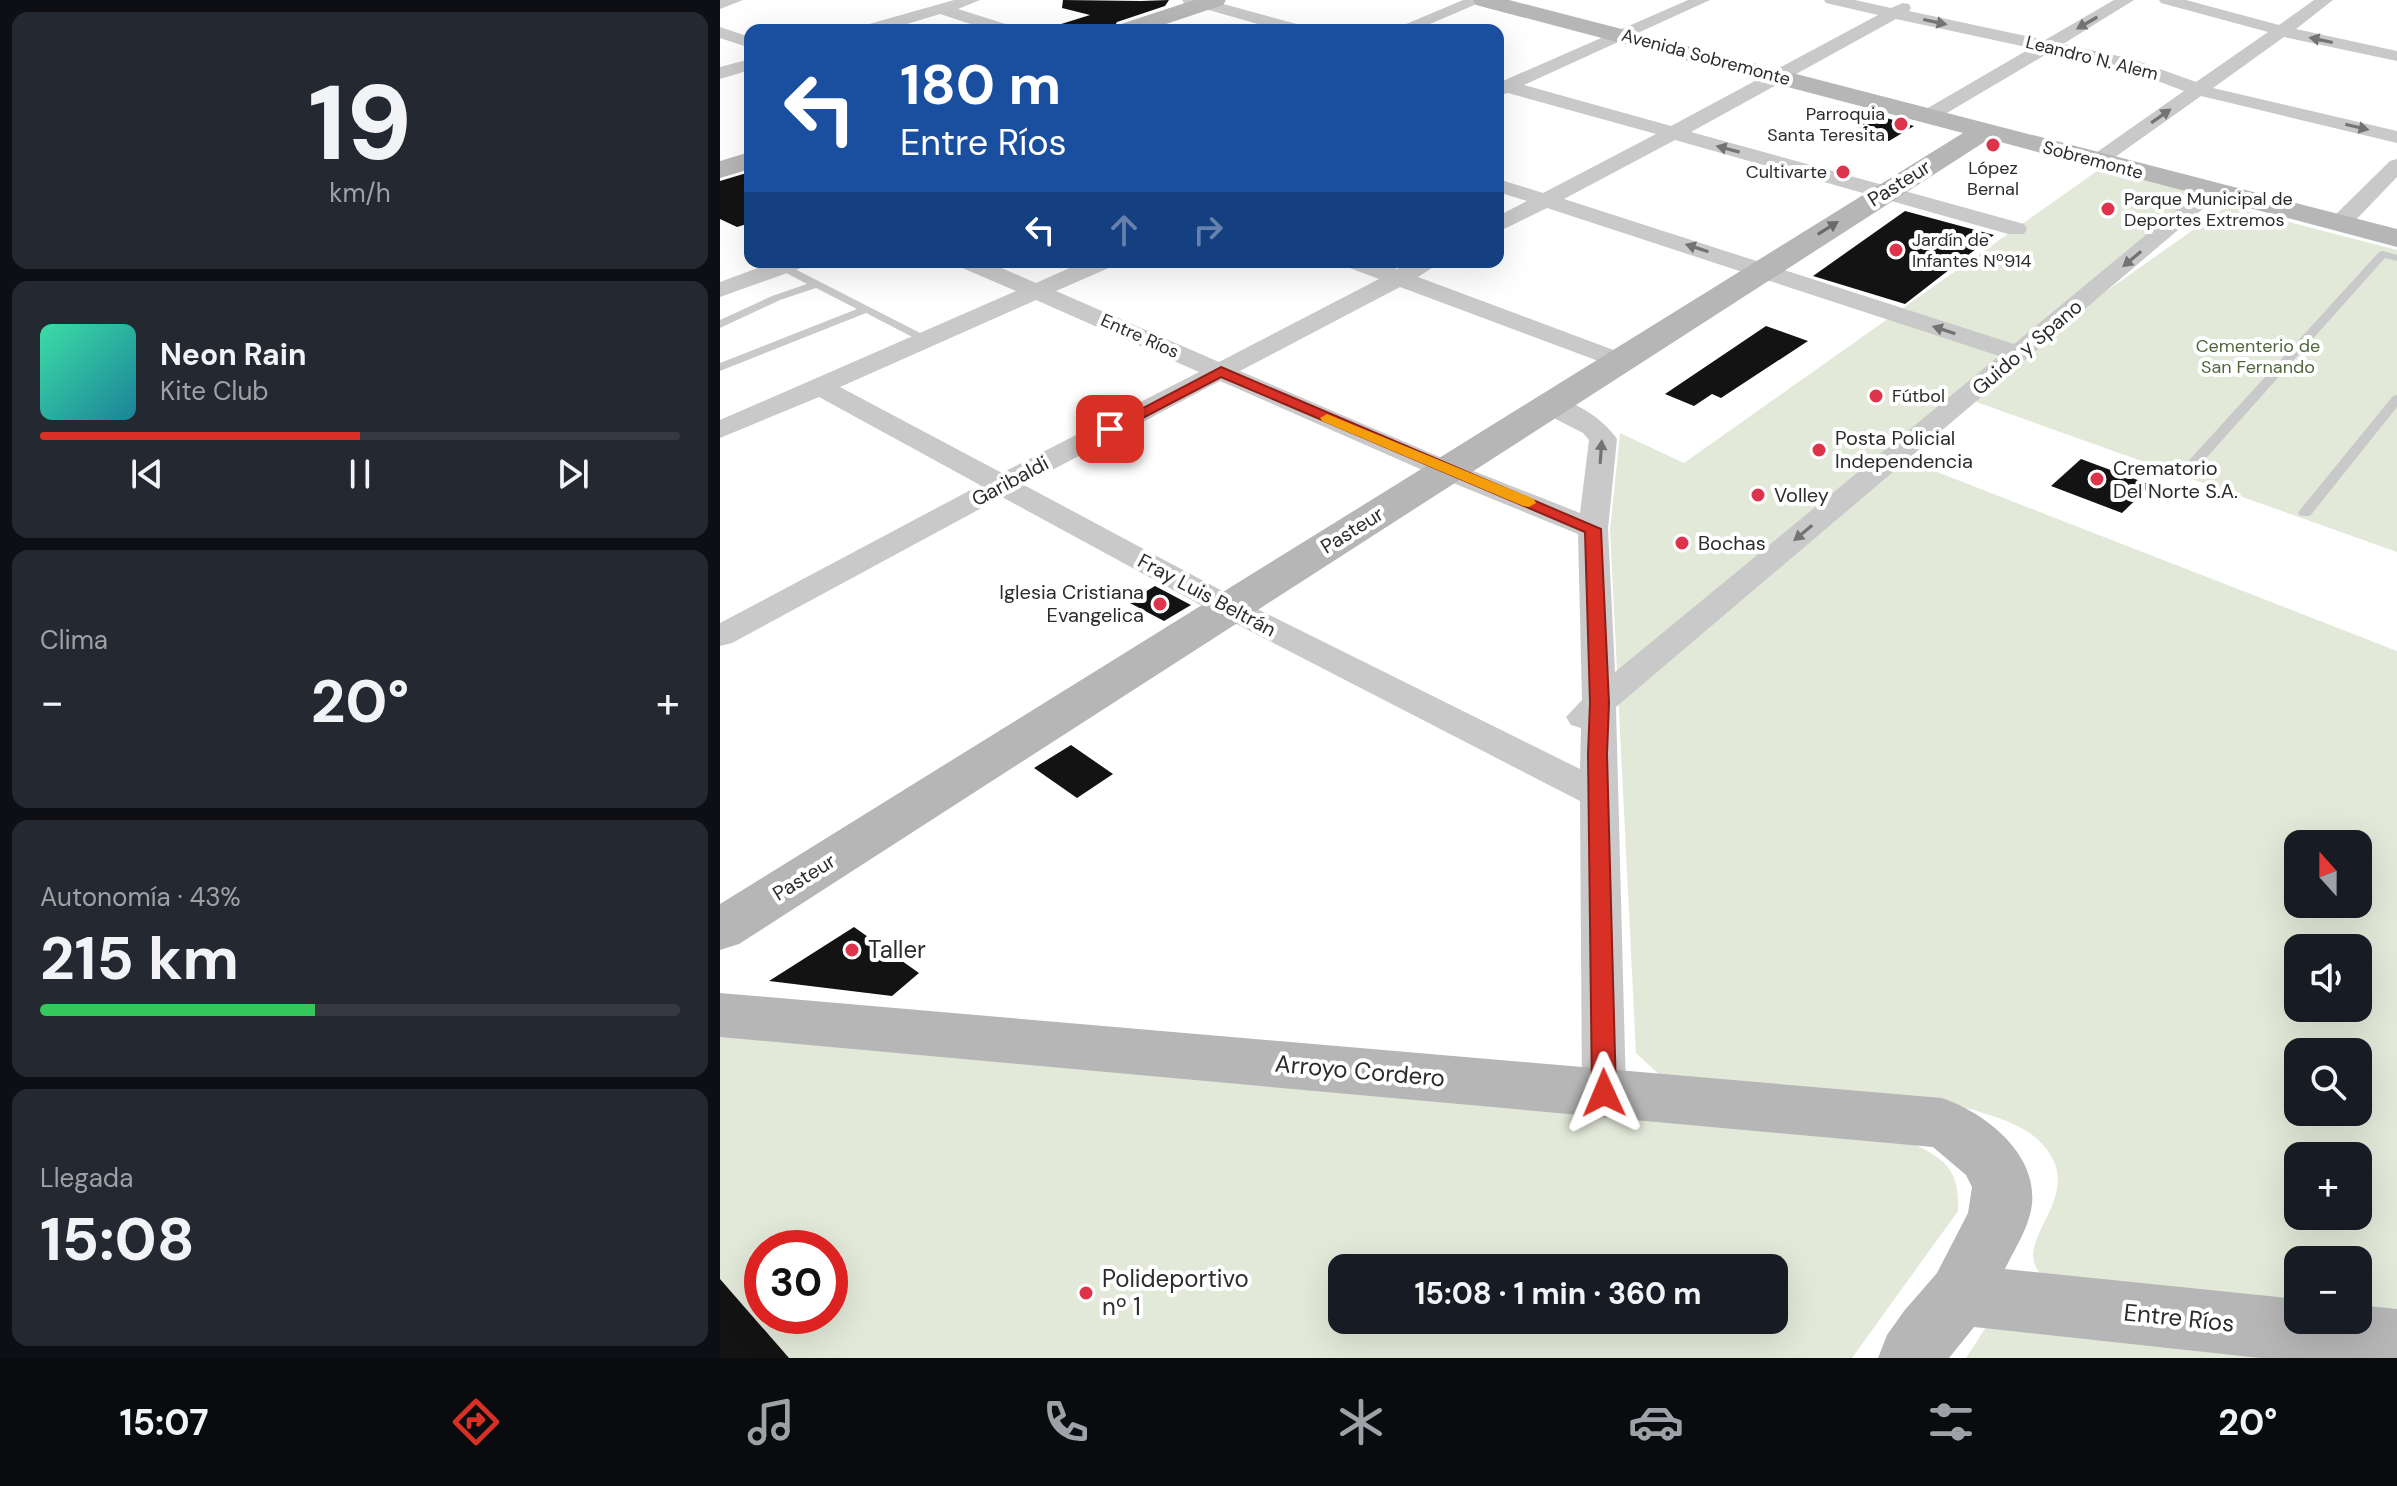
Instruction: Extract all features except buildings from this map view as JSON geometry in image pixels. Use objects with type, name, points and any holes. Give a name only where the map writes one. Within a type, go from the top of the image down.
[{"type":"street","points":[[720,4],[735,0]]},
{"type":"street","points":[[910,0],[987,24]]},
{"type":"street","points":[[889,24],[972,0]]},
{"type":"street","points":[[1417,24],[1481,0]]},
{"type":"street","name":"Avenida Sobremonte","points":[[1481,0],[1928,116]]},
{"type":"street","points":[[1504,86],[1702,0]]},
{"type":"street","name":"Leandro N. Alem","points":[[1832,0],[2142,67],[2199,90],[2397,137]]},
{"type":"street","points":[[1504,222],[1780,77],[1917,0]]},
{"type":"street","points":[[1928,116],[2126,0]]},
{"type":"street","points":[[2167,0],[2282,31],[2397,56]]},
{"type":"street","points":[[2097,161],[2325,0]]},
{"type":"street","points":[[1141,24],[1199,1]]},
{"type":"street","points":[[1124,24],[1199,1],[1278,24]]},
{"type":"street","points":[[720,32],[744,41]]},
{"type":"street","points":[[720,73],[744,66]]},
{"type":"street","points":[[1504,88],[2016,229]]},
{"type":"street","name":"Sobremonte","points":[[1928,116],[2397,238]]},
{"type":"street","name":"Pasteur","points":[[720,930],[1984,131]]},
{"type":"street","points":[[2340,223],[2397,165]]},
{"type":"street","points":[[1504,187],[2018,354]]},
{"type":"street","name":"Guido y Spano","points":[[1591,710],[2213,191]]},
{"type":"street","points":[[2366,198],[2397,205]]},
{"type":"street","points":[[720,290],[779,268]]},
{"type":"street","name":"Entre Ríos","points":[[982,268],[1446,470],[1585,526]]},
{"type":"street","points":[[720,430],[1089,268]]},
{"type":"street","points":[[1371,268],[1618,360]]},
{"type":"street","name":"Garibaldi","points":[[720,636],[1417,268]]},
{"type":"street","name":"Fray Luis Beltrán","points":[[819,386],[1230,608],[1590,791]]},
{"type":"street","points":[[1548,404],[1593,427],[1603,439],[1585,526],[1591,710],[1595,1092]]},
{"type":"street","name":"Arroyo Cordero","points":[[720,1015],[1942,1123],[1988,1157],[2002,1187],[1999,1216],[1960,1295]]},
{"type":"street","points":[[1911,1358],[1927,1333],[1960,1295]]},
{"type":"street","name":"Entre Ríos","points":[[1960,1295],[2397,1341]]},
{"type":"lane","points":[[2187,471],[2383,254],[2397,258]]},
{"type":"lane","points":[[795,268],[817,284],[926,339]]},
{"type":"lane","points":[[720,324],[776,298],[817,284]]},
{"type":"lane","points":[[720,367],[867,309]]},
{"type":"lane","points":[[2305,513],[2397,399]]},
{"type":"green space","name":"Cementerio de San Fernando","points":[[2104,166],[2210,194],[2030,345],[2227,206],[2397,250],[2397,552],[1965,398],[1896,456],[2397,651],[2397,1317],[2372,1314],[2372,1246],[2284,1246],[2284,1305],[2043,1276],[2034,1262],[2034,1247],[2055,1197],[2058,1178],[2053,1158],[2036,1138],[2018,1126],[1956,1105],[1663,1078],[1636,1053],[1610,530],[1620,433],[1684,463]]},
{"type":"green space","points":[[720,1034],[1907,1141],[1931,1153],[1947,1166],[1956,1184],[1958,1211],[1852,1358],[720,1358]]},
{"type":"green space","points":[[1988,1324],[2385,1358],[1966,1358]]},
{"type":"slow traffic","points":[[1327,418],[1529,503]]},
{"type":"place","name":"Parroquia Santa Teresita","points":[[1901,124]]},
{"type":"place","name":"López Bernal","points":[[1993,145]]},
{"type":"place","name":"Cultivarte","points":[[1843,172]]},
{"type":"place","name":"Parque Municipal de Deportes Extremos","points":[[2108,209]]},
{"type":"place","name":"Jardín de Infantes Nº914","points":[[1896,250]]},
{"type":"place","name":"Fútbol","points":[[1876,396]]},
{"type":"place","name":"Posta Policial Independencia","points":[[1819,450]]},
{"type":"place","name":"Crematorio Del Norte S.A.","points":[[2097,479]]},
{"type":"place","name":"Volley","points":[[1758,495]]},
{"type":"place","name":"Bochas","points":[[1682,543]]},
{"type":"place","name":"Iglesia Cristiana Evangelica","points":[[1160,604]]},
{"type":"place","name":"Taller","points":[[852,950]]},
{"type":"place","name":"Polideportivo nº 1","points":[[1086,1293]]},
{"type":"route","points":[[1110,429],[1221,372],[1446,470],[1593,529],[1599,703],[1604,1093]]}]
